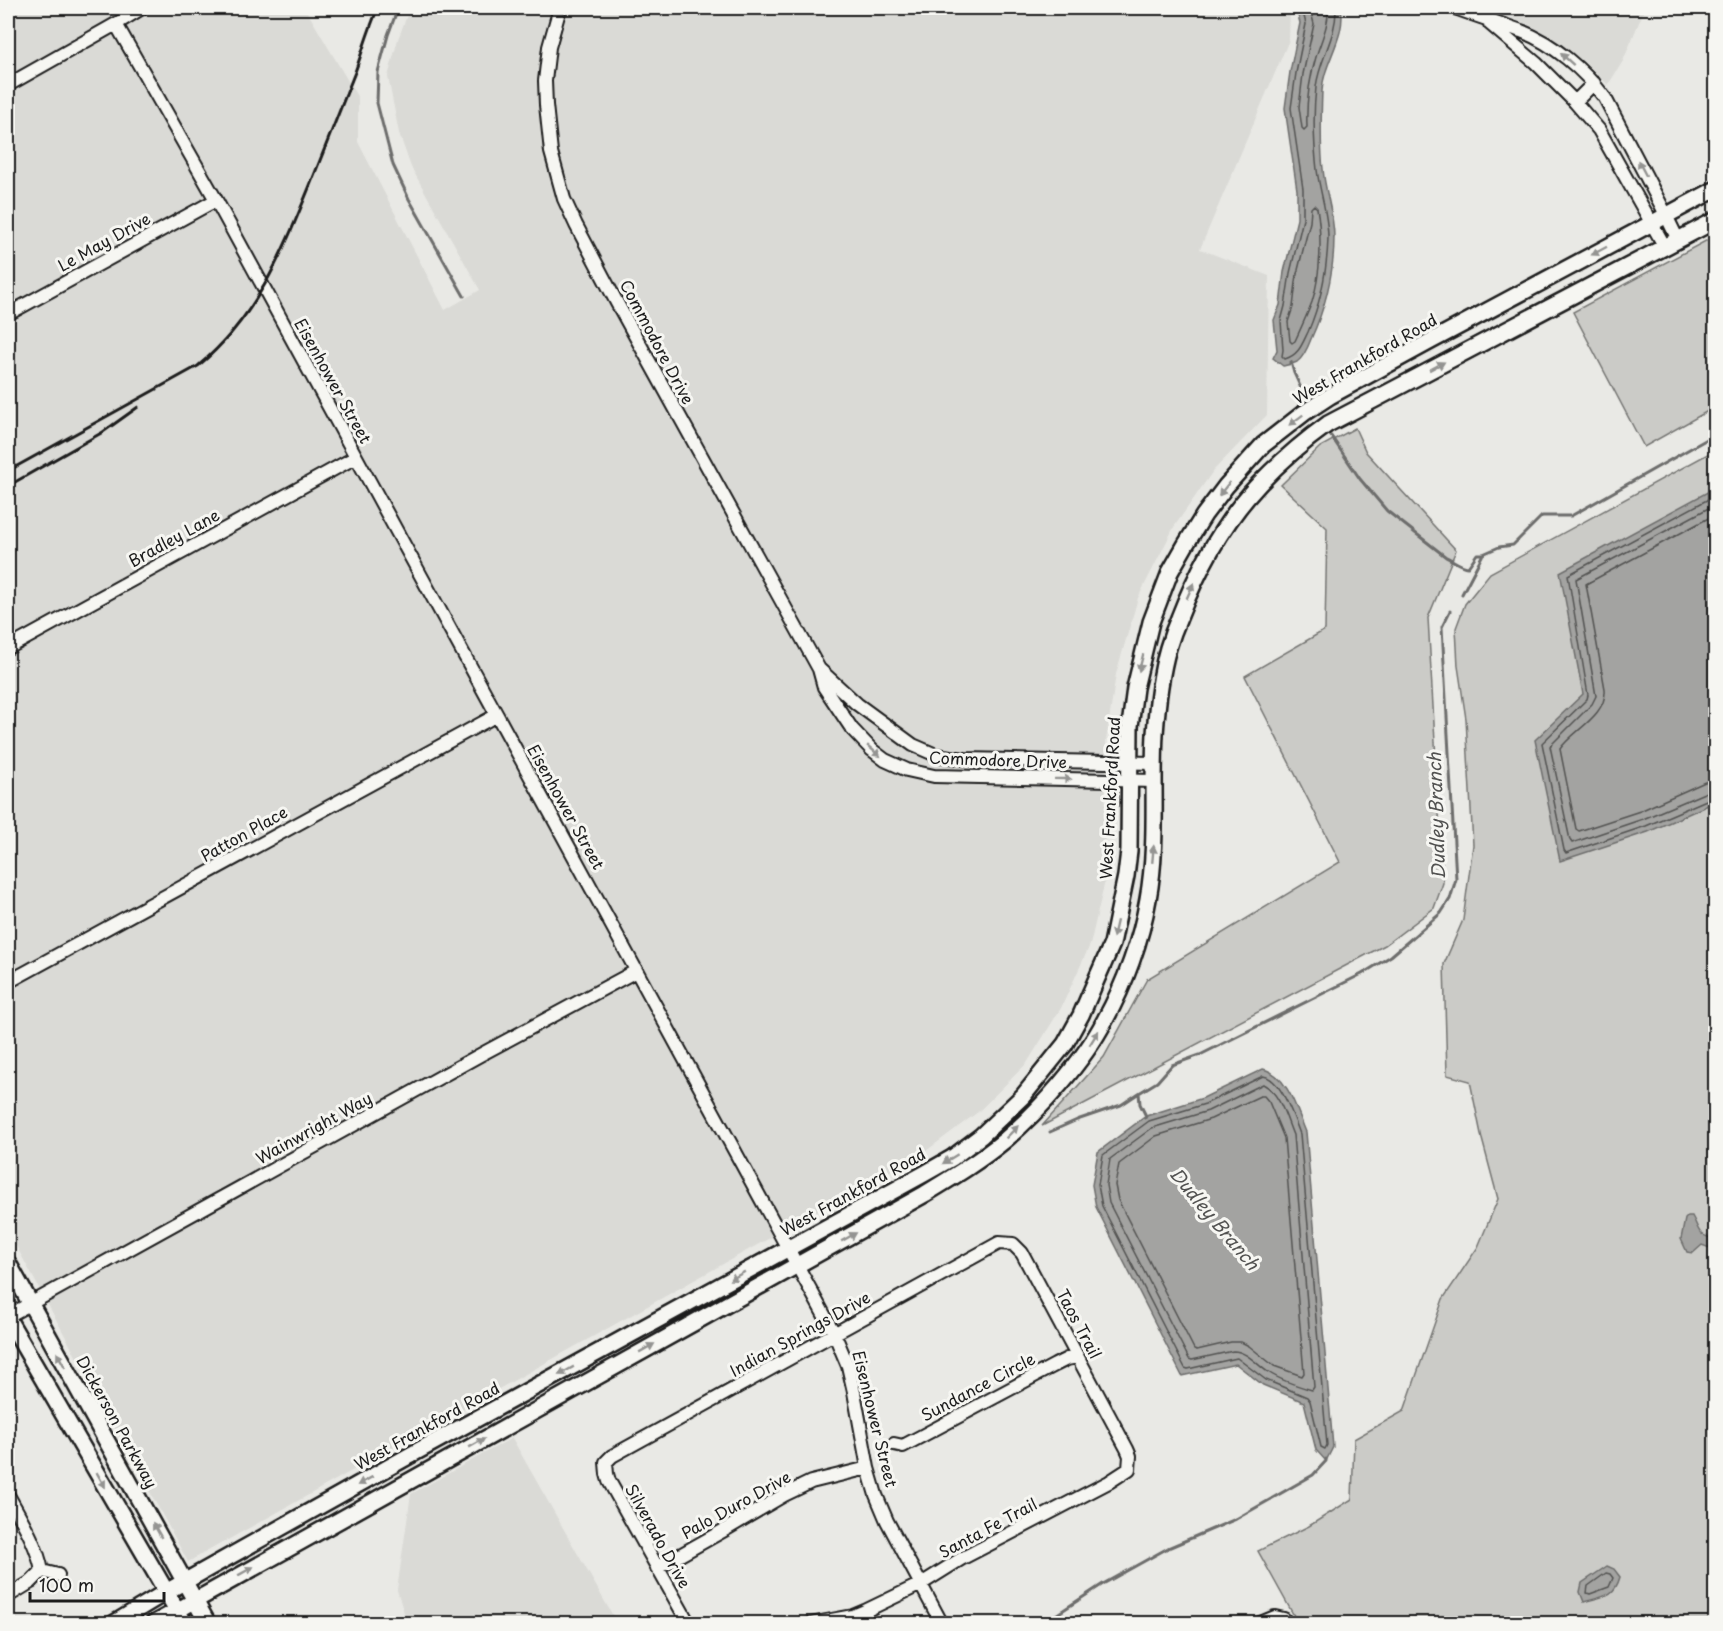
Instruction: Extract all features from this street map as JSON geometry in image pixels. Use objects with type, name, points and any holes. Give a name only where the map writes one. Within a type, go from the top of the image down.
[{"type":"main road","name":"West Frankford Road","points":[[113,1623],[416,1452],[943,1163],[981,1136],[1023,1096],[1065,1044],[1081,1015],[1112,944],[1129,851],[1130,726],[1135,688],[1151,622],[1170,572],[1204,515],[1242,467],[1263,445],[1330,396],[1716,189]]},
{"type":"main road","points":[[153,1623],[798,1266],[958,1174],[1005,1140],[1059,1085],[1089,1047],[1105,1020],[1130,965],[1148,901],[1154,844],[1154,763],[1158,700],[1168,648],[1190,589],[1232,516],[1266,477],[1302,443],[1328,424],[1716,220]]},
{"type":"main road","name":"Dickerson Parkway","points":[[8,1263],[208,1623]]},
{"type":"main road","points":[[8,1318],[185,1623]]},
{"type":"street","points":[[8,85],[142,8]]},
{"type":"street","name":"Commodore Drive","points":[[560,8],[549,47],[546,89],[551,152],[564,199],[623,313],[819,669],[825,687],[852,729],[885,760],[907,770],[934,776],[1154,781]]},
{"type":"street","points":[[1455,8],[1523,32],[1559,52],[1593,83],[1605,98],[1666,215],[1671,243]]},
{"type":"street","points":[[1485,19],[1536,63],[1599,130],[1651,223],[1671,243]]},
{"type":"street","name":"Eisenhower Street","points":[[116,24],[216,200],[834,1333],[848,1366],[868,1468],[876,1495],[887,1521],[942,1623]]},
{"type":"street","points":[[1575,102],[1593,83]]},
{"type":"street","points":[[1599,130],[1617,120]]},
{"type":"street","name":"Le May Drive","points":[[8,314],[216,200]]},
{"type":"street","name":"Bradley Lane","points":[[8,648],[356,457]]},
{"type":"street","name":"Commodore Drive","points":[[819,669],[867,711],[914,744],[936,755],[965,759],[1154,763]]},
{"type":"street","points":[[852,729],[867,711]]},
{"type":"street","name":"Patton Place","points":[[8,982],[496,715]]},
{"type":"street","points":[[934,776],[936,755]]},
{"type":"street","name":"Wainwright Way","points":[[8,1318],[480,1055],[636,971]]},
{"type":"street","name":"Indian Springs Drive","points":[[606,1462],[612,1456],[999,1243],[1013,1244]]},
{"type":"street","name":"Taos Trail","points":[[1013,1244],[1022,1253],[1113,1422]]},
{"type":"street","name":"Sundance Circle","points":[[894,1444],[903,1446],[1055,1365],[1077,1357]]},
{"type":"street","name":"Santa Fe Trail","points":[[810,1623],[853,1616],[921,1584],[961,1559],[1129,1470],[1128,1449],[1113,1422]]},
{"type":"street","name":"Silverado Drive","points":[[606,1462],[609,1481],[689,1623]]},
{"type":"street","name":"Palo Duro Drive","points":[[657,1568],[793,1490],[811,1482],[868,1468]]},
{"type":"street","points":[[8,1495],[33,1542],[42,1571]]},
{"type":"street","points":[[42,1571],[58,1575]]},
{"type":"street","points":[[8,1596],[31,1582],[42,1571]]},
{"type":"street","points":[[1258,1623],[1275,1617],[1284,1619],[1287,1623]]},
{"type":"shaded area","points":[[8,8],[305,8],[358,98],[358,142],[445,310],[480,290],[411,167],[399,133],[388,77],[398,39],[410,8],[1290,8],[1289,40],[1200,249],[1269,276],[1267,415],[1213,471],[1174,527],[1138,598],[1116,674],[1106,741],[1105,881],[1090,945],[1061,1008],[1027,1063],[978,1112],[926,1151],[188,1562],[8,1231]]},
{"type":"shaded area","points":[[1485,8],[1645,8],[1623,61],[1608,85],[1583,61],[1532,26]]},
{"type":"shaded area","points":[[1715,236],[1715,407],[1644,447],[1573,312]]},
{"type":"shaded area","points":[[1355,428],[1366,452],[1456,550],[1428,618],[1443,883],[1434,908],[1385,945],[1042,1126],[1104,1057],[1147,979],[1340,862],[1245,676],[1325,630],[1327,528],[1281,485],[1320,447]]},
{"type":"shaded area","points":[[1715,450],[1715,1623],[1298,1623],[1258,1551],[1309,1526],[1352,1499],[1354,1439],[1404,1411],[1443,1299],[1478,1247],[1498,1199],[1470,1081],[1447,1075],[1444,964],[1463,920],[1473,845],[1466,719],[1458,666],[1456,628],[1465,604],[1490,573]]},
{"type":"shaded area","points":[[512,1438],[617,1623],[407,1623],[397,1590],[411,1494]]},
{"type":"water","points":[[1296,8],[1341,8],[1341,29],[1323,81],[1321,111],[1322,160],[1333,220],[1334,250],[1325,302],[1309,345],[1297,362],[1283,366],[1273,358],[1277,350],[1274,320],[1280,305],[1284,272],[1297,219],[1297,190],[1285,108],[1300,23]]},
{"type":"water","points":[[1715,488],[1715,802],[1648,832],[1560,861],[1535,740],[1583,694],[1560,572]]},
{"type":"water","points":[[1263,1069],[1279,1078],[1285,1086],[1306,1132],[1333,1447],[1326,1461],[1316,1450],[1304,1402],[1263,1385],[1236,1364],[1182,1376],[1096,1207],[1092,1185],[1098,1152],[1146,1116],[1203,1098]]},
{"type":"water","points":[[1692,1216],[1701,1234],[1715,1239],[1715,1250],[1702,1245],[1693,1253],[1687,1252],[1681,1239],[1685,1219]]},
{"type":"water","points":[[1607,1566],[1614,1569],[1620,1577],[1615,1589],[1607,1595],[1584,1602],[1580,1592],[1582,1583]]},
{"type":"waterway","points":[[398,8],[378,72],[377,103],[393,165],[409,199],[464,296]]},
{"type":"waterway","points":[[1291,362],[1305,397]]},
{"type":"waterway","name":"Dudley Branch","points":[[1462,594],[1483,554],[1499,547],[1513,545],[1542,516],[1571,516],[1716,434]]},
{"type":"waterway","points":[[1331,436],[1360,479],[1387,511],[1446,557],[1468,567],[1477,554],[1483,554]]},
{"type":"waterway","name":"Dudley Branch","points":[[1145,1118],[1139,1093],[1157,1082],[1172,1065],[1200,1055],[1362,974],[1391,956],[1441,913],[1450,899],[1456,879],[1442,627],[1450,611]]},
{"type":"waterway","points":[[1050,1132],[1121,1105],[1139,1093]]},
{"type":"waterway","name":"Dudley Branch","points":[[1042,1624],[1103,1584],[1168,1548],[1236,1519],[1313,1475],[1326,1459]]},
{"type":"railway","points":[[8,471],[198,366],[238,325],[268,280],[280,255],[313,178],[378,8]]},
{"type":"railway","points":[[8,486],[103,432],[138,407]]}]
